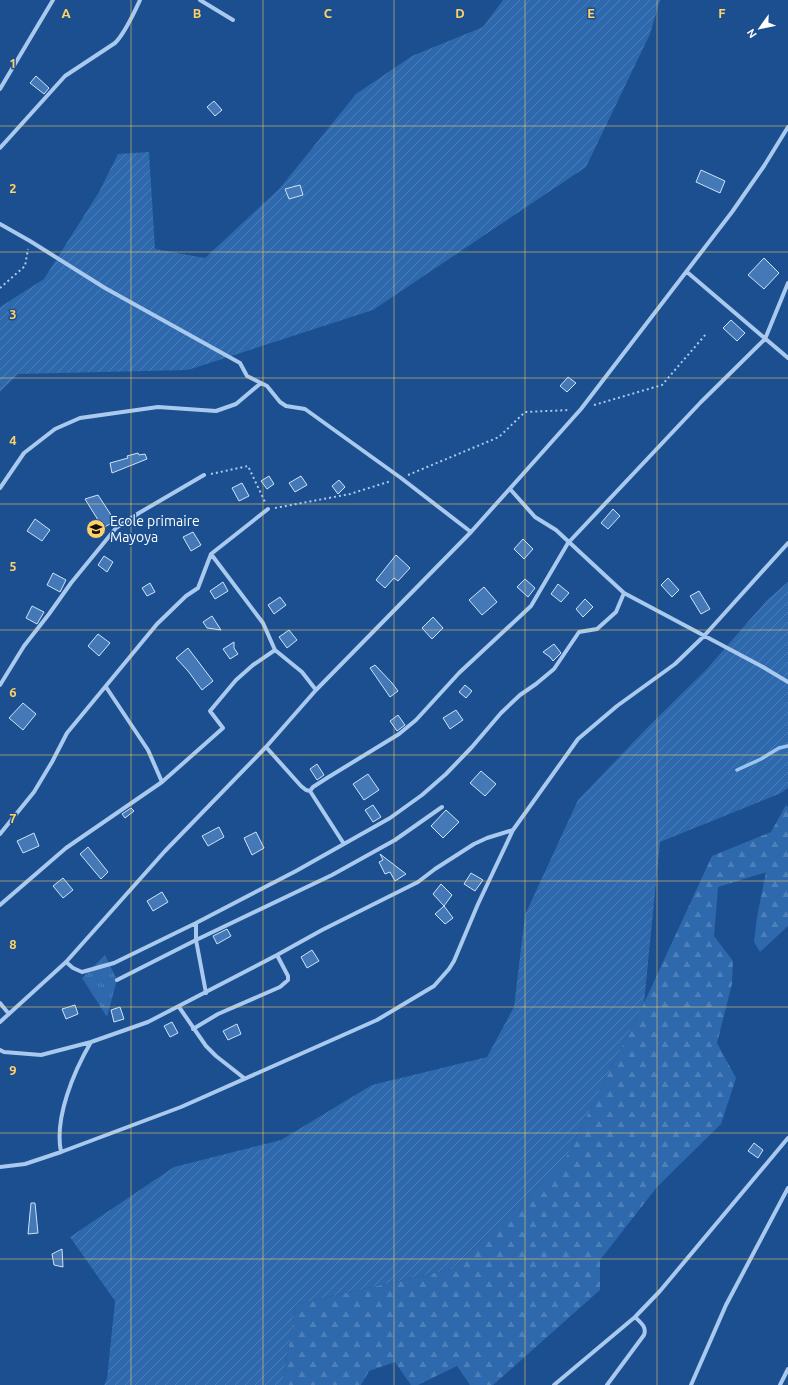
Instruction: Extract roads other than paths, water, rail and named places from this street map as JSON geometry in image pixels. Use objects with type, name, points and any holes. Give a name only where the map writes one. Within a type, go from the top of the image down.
[{"type":"street","points":[[0,89],[54,0]]},
{"type":"street","points":[[0,148],[64,76],[115,43],[134,14],[140,0]]},
{"type":"street","points":[[200,0],[234,20]]},
{"type":"street","points":[[0,1022],[66,962],[165,851],[266,747],[316,690],[471,532],[581,409],[732,212],[764,166],[788,127]]},
{"type":"street","points":[[0,224],[105,288],[240,363],[247,376],[267,386],[280,402],[286,406],[305,409],[401,478],[471,532]]},
{"type":"street","points":[[687,272],[788,358]]},
{"type":"street","points":[[310,791],[313,787],[326,778],[410,726],[459,673],[531,606],[568,543],[701,402],[765,338],[788,283]]},
{"type":"street","points":[[0,488],[24,453],[55,429],[80,418],[158,407],[216,411],[236,404],[261,383]]},
{"type":"street","points":[[0,686],[24,646],[116,528],[204,475]]},
{"type":"street","points":[[510,489],[535,517],[556,530],[568,543],[624,593],[763,667],[788,682]]},
{"type":"street","points":[[0,834],[34,792],[68,733],[132,653],[157,624],[186,596],[198,588],[211,554],[268,509]]},
{"type":"street","points":[[0,1167],[25,1164],[181,1107],[378,1020],[434,986],[442,978],[454,961],[478,904],[513,830],[578,739],[596,722],[676,664],[704,636],[788,543]]},
{"type":"street","points":[[211,554],[262,623],[275,650],[302,672],[316,690]]},
{"type":"street","points":[[66,962],[73,968],[82,972],[114,963],[196,923],[390,818],[426,791],[472,747],[501,713],[520,695],[536,684],[554,668],[579,632],[597,629],[616,612],[624,593]]},
{"type":"street","points":[[0,905],[66,848],[162,782],[223,728],[210,711],[227,689],[253,665],[275,650]]},
{"type":"street","points":[[106,687],[148,750],[162,782]]},
{"type":"street","points":[[266,747],[301,786],[310,791],[344,844]]},
{"type":"street","points":[[117,980],[196,940],[332,875],[395,840],[442,806]]},
{"type":"street","points":[[0,1050],[4,1052],[41,1055],[91,1042],[148,1022],[179,1007],[322,930],[418,882],[435,869],[474,844],[486,838],[513,830]]},
{"type":"street","points":[[196,923],[196,940],[206,992]]},
{"type":"street","points":[[193,1028],[218,1014],[280,986],[288,980],[288,976],[277,955]]},
{"type":"street","points":[[0,1003],[9,1014]]},
{"type":"street","points":[[179,1007],[206,1046],[216,1056],[244,1078]]},
{"type":"street","points":[[61,1152],[59,1143],[60,1129],[67,1096],[78,1067],[91,1042]]},
{"type":"street","points":[[554,1385],[636,1317],[660,1291],[788,1138]]},
{"type":"street","points":[[691,1385],[726,1306],[788,1188]]},
{"type":"street","points":[[607,1385],[644,1335],[645,1327],[636,1317]]},
{"type":"street","points":[[780,1385],[788,1370]]},
{"type":"waterway","points":[[737,770],[761,759],[779,748],[788,746]]},
{"type":"place","name":"Ecole primaire Mayoya","points":[[96,529]]}]
